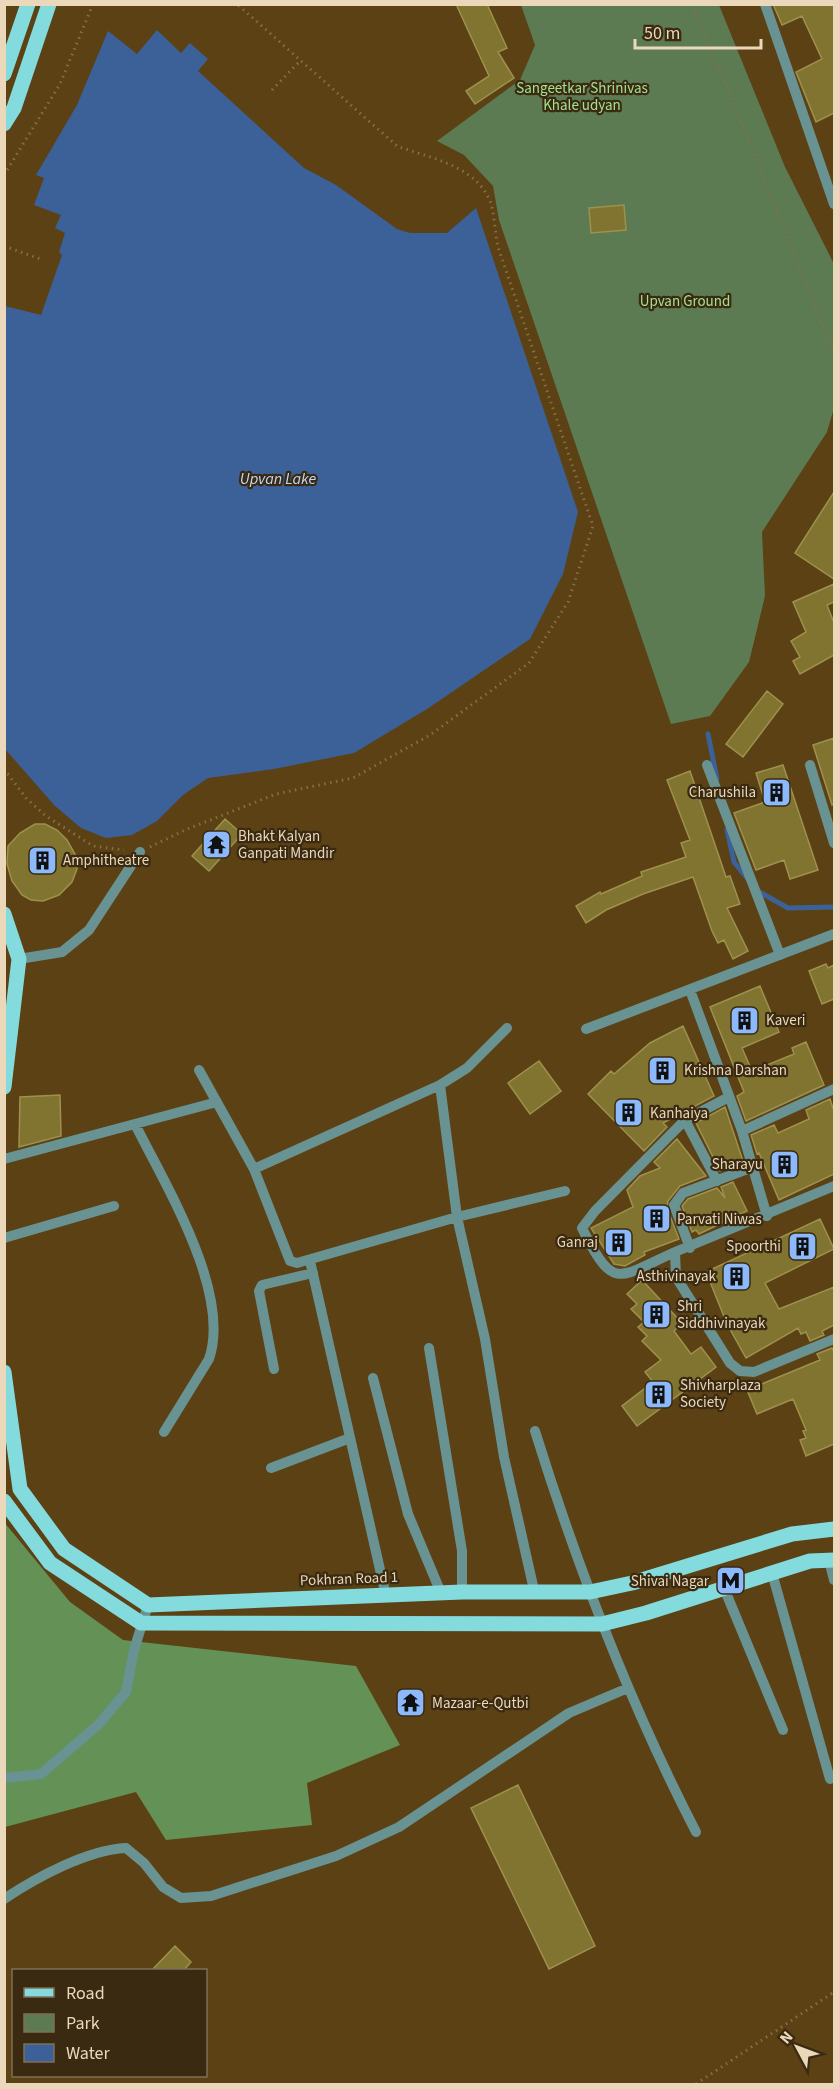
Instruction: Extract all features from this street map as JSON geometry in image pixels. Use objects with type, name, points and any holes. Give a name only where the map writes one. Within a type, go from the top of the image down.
[{"type":"main road","points":[[4,74],[28,4]]},
{"type":"main road","points":[[4,124],[14,108],[49,4]]},
{"type":"main road","points":[[4,914],[12,960],[4,1087]]},
{"type":"main road","points":[[4,1372],[20,1489],[64,1549],[148,1605]]},
{"type":"main road","points":[[4,1501],[50,1563],[141,1623],[602,1624],[646,1613],[810,1561],[832,1560]]},
{"type":"main road","name":"Pokhran Road 1","points":[[148,1605],[462,1592],[534,1590],[590,1592],[632,1583],[792,1533],[834,1529]]},
{"type":"street","points":[[765,4],[834,204]]},
{"type":"street","points":[[707,765],[780,955]]},
{"type":"street","points":[[810,765],[834,843]]},
{"type":"street","points":[[12,960],[62,951],[89,930],[140,852]]},
{"type":"street","points":[[586,1029],[834,934]]},
{"type":"street","points":[[690,990],[742,1131],[766,1216]]},
{"type":"street","points":[[254,1169],[440,1085],[466,1068],[507,1028]]},
{"type":"street","points":[[199,1070],[254,1169],[290,1261],[297,1263],[310,1261],[458,1217],[565,1191]]},
{"type":"street","points":[[440,1085],[458,1217],[484,1339],[504,1457],[534,1590]]},
{"type":"street","points":[[742,1131],[834,1089]]},
{"type":"street","points":[[729,1096],[685,1120],[595,1211],[582,1228],[598,1259],[611,1273],[622,1276],[834,1186]]},
{"type":"street","points":[[4,1159],[217,1102]]},
{"type":"street","points":[[685,1120],[717,1180]]},
{"type":"street","points":[[135,1124],[195,1246],[214,1322],[213,1347],[209,1359],[165,1432]]},
{"type":"street","points":[[690,1248],[675,1205],[683,1193],[753,1167]]},
{"type":"street","points":[[4,1238],[114,1206]]},
{"type":"street","points":[[675,1252],[676,1277],[730,1363],[740,1371],[754,1372],[834,1339]]},
{"type":"street","points":[[310,1261],[386,1596]]},
{"type":"street","points":[[274,1369],[259,1291],[262,1286],[313,1273]]},
{"type":"street","points":[[429,1348],[462,1551],[462,1592]]},
{"type":"street","points":[[372,1378],[408,1514],[441,1593]]},
{"type":"street","points":[[535,1431],[560,1514],[602,1624],[628,1688],[696,1832]]},
{"type":"street","points":[[272,1468],[351,1438]]},
{"type":"street","points":[[832,1560],[834,1580]]},
{"type":"street","points":[[772,1573],[830,1779]]},
{"type":"street","points":[[724,1588],[783,1730]]},
{"type":"street","points":[[4,1778],[41,1774],[99,1724],[126,1692],[141,1623],[148,1605]]},
{"type":"street","points":[[4,1899],[24,1886],[105,1849],[126,1848],[144,1863],[162,1887],[181,1898],[211,1896],[336,1856],[399,1827],[568,1713],[628,1688]]},
{"type":"path","points":[[4,175],[60,84],[93,4]]},
{"type":"path","points":[[4,769],[26,798],[46,816],[93,846],[140,852],[185,830],[276,794],[353,778],[439,728],[529,663],[568,602],[593,526],[498,247],[491,203],[480,183],[429,155],[397,146],[237,4]]},
{"type":"path","points":[[691,4],[725,82],[834,353]]},
{"type":"path","points":[[272,90],[300,61]]},
{"type":"path","points":[[4,246],[43,260]]},
{"type":"path","points":[[696,2085],[834,1992]]},
{"type":"green space","name":"Upvan Ground","points":[[521,5],[719,5],[785,167],[833,262],[834,408],[827,432],[762,532],[765,596],[749,662],[710,716],[671,724],[499,220],[493,186],[464,155],[437,141],[520,80],[535,45]]},
{"type":"green space","points":[[4,1522],[70,1602],[123,1640],[356,1666],[400,1745],[307,1783],[312,1825],[166,1840],[136,1792],[5,1827]]},
{"type":"water","name":"Upvan Lake","points":[[157,30],[181,53],[190,43],[208,59],[198,71],[304,168],[336,185],[397,229],[410,233],[447,233],[476,208],[578,512],[563,574],[530,639],[427,709],[354,753],[274,769],[208,778],[183,795],[157,821],[132,835],[106,838],[81,828],[55,806],[5,749],[5,306],[41,315],[62,255],[59,252],[65,233],[55,228],[61,215],[34,205],[44,178],[36,175],[77,105],[108,31],[137,54]]},
{"type":"building","points":[[456,4],[487,4],[507,48],[498,52],[514,78],[475,104],[466,91],[489,76]]},
{"type":"building","points":[[773,4],[834,4],[834,113],[816,122],[796,72],[822,59],[802,16],[782,25]]},
{"type":"building","points":[[624,205],[626,230],[591,233],[589,208]]},
{"type":"building","points":[[834,492],[834,579],[795,553]]},
{"type":"building","points":[[834,584],[834,602],[827,605],[834,623],[834,655],[800,674],[793,661],[800,657],[791,641],[806,632],[793,602]]},
{"type":"building","points":[[767,691],[783,704],[743,757],[726,744]]},
{"type":"building","points":[[834,738],[834,804],[832,805],[813,745]]},
{"type":"building","points":[[783,765],[818,870],[790,879],[784,860],[756,870],[734,813],[765,802],[756,773]]},
{"type":"building","points":[[690,771],[726,877],[730,876],[740,904],[727,908],[748,951],[733,959],[724,940],[718,943],[712,931],[693,877],[643,894],[606,910],[586,923],[576,906],[600,892],[601,894],[642,876],[641,872],[686,857],[681,843],[690,840],[667,780]]},
{"type":"building","name":"Bhakt Kalyan Ganpati Mandir","points":[[225,819],[242,834],[209,871],[192,856]]},
{"type":"building","name":"Amphitheatre","points":[[35,824],[45,824],[57,830],[67,840],[76,856],[77,869],[72,882],[59,895],[43,901],[31,900],[22,895],[12,881],[7,864],[8,846],[20,833]]},
{"type":"building","points":[[826,964],[828,968],[834,965],[834,999],[822,1004],[809,971]]},
{"type":"building","points":[[760,986],[779,1032],[742,1048],[752,1071],[794,1054],[792,1048],[806,1042],[824,1085],[746,1121],[737,1096],[744,1092],[710,1007]]},
{"type":"building","name":"Krishna Darshan","points":[[683,1026],[714,1096],[663,1123],[667,1127],[644,1151],[588,1094],[611,1071],[614,1074],[650,1043]]},
{"type":"building","points":[[539,1061],[561,1091],[530,1114],[508,1083]]},
{"type":"building","points":[[60,1095],[61,1136],[19,1147],[20,1097]]},
{"type":"building","points":[[830,1099],[834,1111],[834,1174],[779,1200],[759,1153],[757,1154],[751,1135],[774,1125],[778,1133],[809,1119],[806,1110]]},
{"type":"building","points":[[725,1107],[743,1161],[720,1171],[696,1123]]},
{"type":"building","points":[[677,1139],[706,1176],[680,1186],[668,1201],[667,1208],[679,1239],[644,1252],[645,1255],[625,1266],[614,1264],[591,1228],[633,1207],[627,1190],[640,1176],[660,1168],[654,1162]]},
{"type":"building","points":[[733,1182],[747,1211],[699,1234],[696,1230],[692,1232],[682,1206],[688,1199],[717,1188],[725,1198],[721,1187]]},
{"type":"building","points":[[820,1219],[834,1249],[765,1283],[779,1309],[834,1287],[834,1325],[822,1331],[824,1335],[810,1341],[806,1332],[801,1334],[798,1328],[746,1358],[727,1324],[706,1272]]},
{"type":"building","points":[[642,1280],[682,1323],[674,1331],[691,1354],[701,1347],[716,1367],[637,1426],[622,1406],[653,1382],[645,1372],[661,1360],[642,1341],[647,1336],[638,1327],[644,1322],[631,1309],[637,1304],[627,1294]]},
{"type":"building","points":[[832,1348],[834,1352],[834,1444],[806,1456],[800,1440],[806,1438],[803,1431],[806,1430],[793,1399],[757,1414],[747,1390],[820,1360],[817,1354]]},
{"type":"building","points":[[518,1785],[595,1946],[549,1969],[471,1808]]},
{"type":"building","points":[[175,1946],[191,1962],[185,1969],[153,1969]]},
{"type":"waterway","points":[[708,734],[717,779]]},
{"type":"waterway","points":[[727,830],[734,862],[747,878]]},
{"type":"waterway","points":[[756,890],[788,908],[834,907]]},
{"type":"place","name":"Charushila","points":[[777,792]]},
{"type":"place","name":"Bhakt Kalyan Ganpati Mandir","points":[[217,845]]},
{"type":"place","name":"Amphitheatre","points":[[42,860]]},
{"type":"place","name":"Kaveri","points":[[745,1020]]},
{"type":"place","name":"Krishna Darshan","points":[[663,1070]]},
{"type":"place","name":"Kanhaiya","points":[[629,1113]]},
{"type":"place","name":"Sharayu","points":[[784,1164]]},
{"type":"place","name":"Parvati Niwas","points":[[656,1219]]},
{"type":"place","name":"Ganraj","points":[[619,1242]]},
{"type":"place","name":"Spoorthi","points":[[802,1246]]},
{"type":"place","name":"Asthivinayak","points":[[737,1276]]},
{"type":"place","name":"Shri Siddhivinayak","points":[[656,1315]]},
{"type":"place","name":"Shivharplaza Society","points":[[659,1394]]},
{"type":"place","name":"Shivai Nagar","points":[[730,1581]]},
{"type":"place","name":"Mazaar-e-Qutbi","points":[[411,1703]]},
{"type":"park label","name":"Sangeetkar Shrinivas Khale udyan","points":[[582,96]]}]
